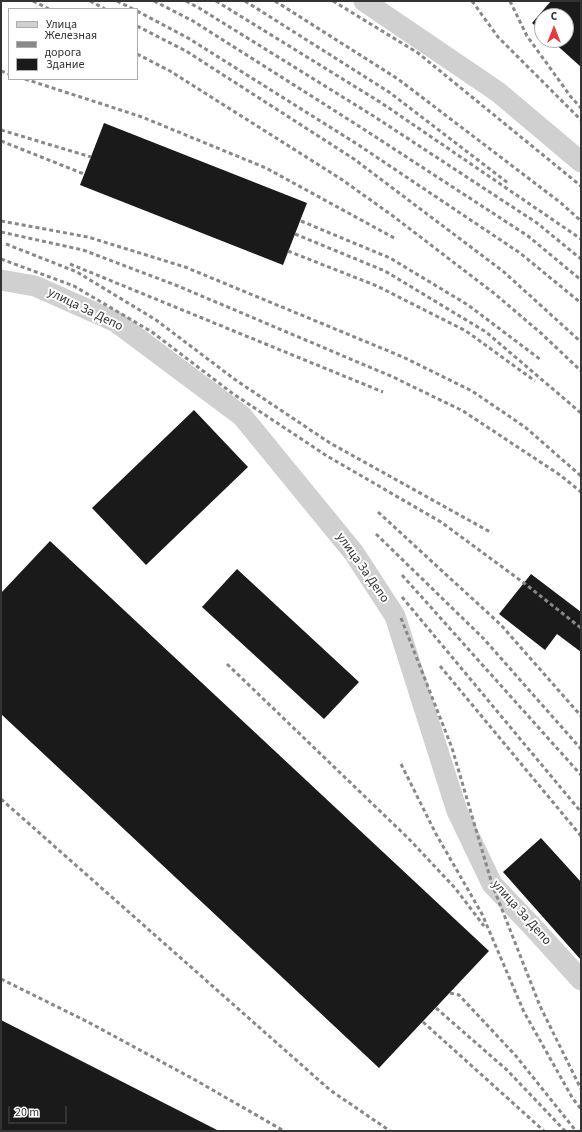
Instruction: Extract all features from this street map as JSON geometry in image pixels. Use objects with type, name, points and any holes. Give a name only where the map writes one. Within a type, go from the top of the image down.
[{"type":"street","points":[[364,1],[498,92],[581,162]]},
{"type":"street","name":"улица За Депо","points":[[1,280],[35,286],[116,322],[242,416],[252,428],[354,553],[395,616],[456,811],[492,884],[581,980]]},
{"type":"building","points":[[551,1],[579,1],[581,3],[581,67],[560,48],[574,48],[574,8],[545,8]]},
{"type":"building","points":[[104,123],[307,203],[283,265],[80,185]]},
{"type":"building","points":[[194,410],[248,467],[146,565],[92,508]]},
{"type":"building","points":[[50,541],[489,951],[379,1068],[1,714],[1,593]]},
{"type":"building","points":[[237,569],[359,682],[324,719],[202,607]]},
{"type":"building","points":[[531,574],[581,612],[581,652],[557,634],[545,650],[499,614]]},
{"type":"building","points":[[541,838],[581,882],[581,960],[503,872]]},
{"type":"building","points":[[1,1020],[219,1131],[1,1131]]},
{"type":"railway","points":[[33,1],[47,8]]},
{"type":"railway","points":[[90,1],[103,8]]},
{"type":"railway","points":[[117,1],[131,8]]},
{"type":"railway","points":[[154,1],[193,21],[528,236],[581,280]]},
{"type":"railway","points":[[186,1],[375,117],[537,223],[581,259]]},
{"type":"railway","points":[[216,1],[380,102],[581,239]]},
{"type":"railway","points":[[245,1],[389,92],[508,183]]},
{"type":"railway","points":[[275,1],[398,79],[561,203],[581,221]]},
{"type":"railway","points":[[333,1],[418,53],[581,186]]},
{"type":"railway","points":[[472,1],[498,37],[581,120]]},
{"type":"railway","points":[[510,1],[527,36],[571,97],[581,108]]},
{"type":"railway","points":[[138,12],[188,38],[357,144],[520,253],[581,303]]},
{"type":"railway","points":[[138,27],[186,51],[354,159],[504,272],[581,342]]},
{"type":"railway","points":[[138,55],[170,71],[341,179],[393,216],[495,294],[542,334],[581,371]]},
{"type":"railway","points":[[1,71],[8,74]]},
{"type":"railway","points":[[28,80],[142,117],[266,168],[396,239]]},
{"type":"railway","points":[[1,130],[91,157]]},
{"type":"railway","points":[[1,141],[84,174]]},
{"type":"railway","points":[[1,221],[88,237],[185,267],[403,357],[472,391],[525,427],[581,476]]},
{"type":"railway","points":[[301,221],[390,258],[468,305],[541,360]]},
{"type":"railway","points":[[1,232],[83,250],[178,286],[393,377],[463,411],[560,475],[581,492]]},
{"type":"railway","points":[[295,234],[385,271],[486,332],[581,413]]},
{"type":"railway","points":[[6,244],[77,272],[156,320],[237,381],[330,443],[492,533]]},
{"type":"railway","points":[[288,251],[377,286],[466,331],[535,381]]},
{"type":"railway","points":[[1,259],[74,286],[152,332],[232,393],[327,456],[441,522],[524,583],[581,628]]},
{"type":"railway","points":[[70,264],[383,392]]},
{"type":"railway","points":[[378,512],[501,625],[581,716]]},
{"type":"railway","points":[[376,534],[483,638],[581,749]]},
{"type":"railway","points":[[402,575],[581,775]]},
{"type":"railway","points":[[402,597],[581,812]]},
{"type":"railway","points":[[401,618],[452,748],[492,884],[540,1006],[581,1089]]},
{"type":"railway","points":[[227,664],[408,838],[455,888],[484,926]]},
{"type":"railway","points":[[440,666],[581,836]]},
{"type":"railway","points":[[401,764],[436,834],[482,914],[524,1012],[573,1099],[581,1109]]},
{"type":"railway","points":[[1,799],[330,1090],[390,1131]]},
{"type":"railway","points":[[1,979],[88,1022],[197,1081],[284,1131]]},
{"type":"railway","points":[[450,993],[459,995],[516,1056],[576,1131]]},
{"type":"railway","points":[[436,1008],[507,1070],[565,1131]]},
{"type":"railway","points":[[423,1022],[544,1131]]}]
